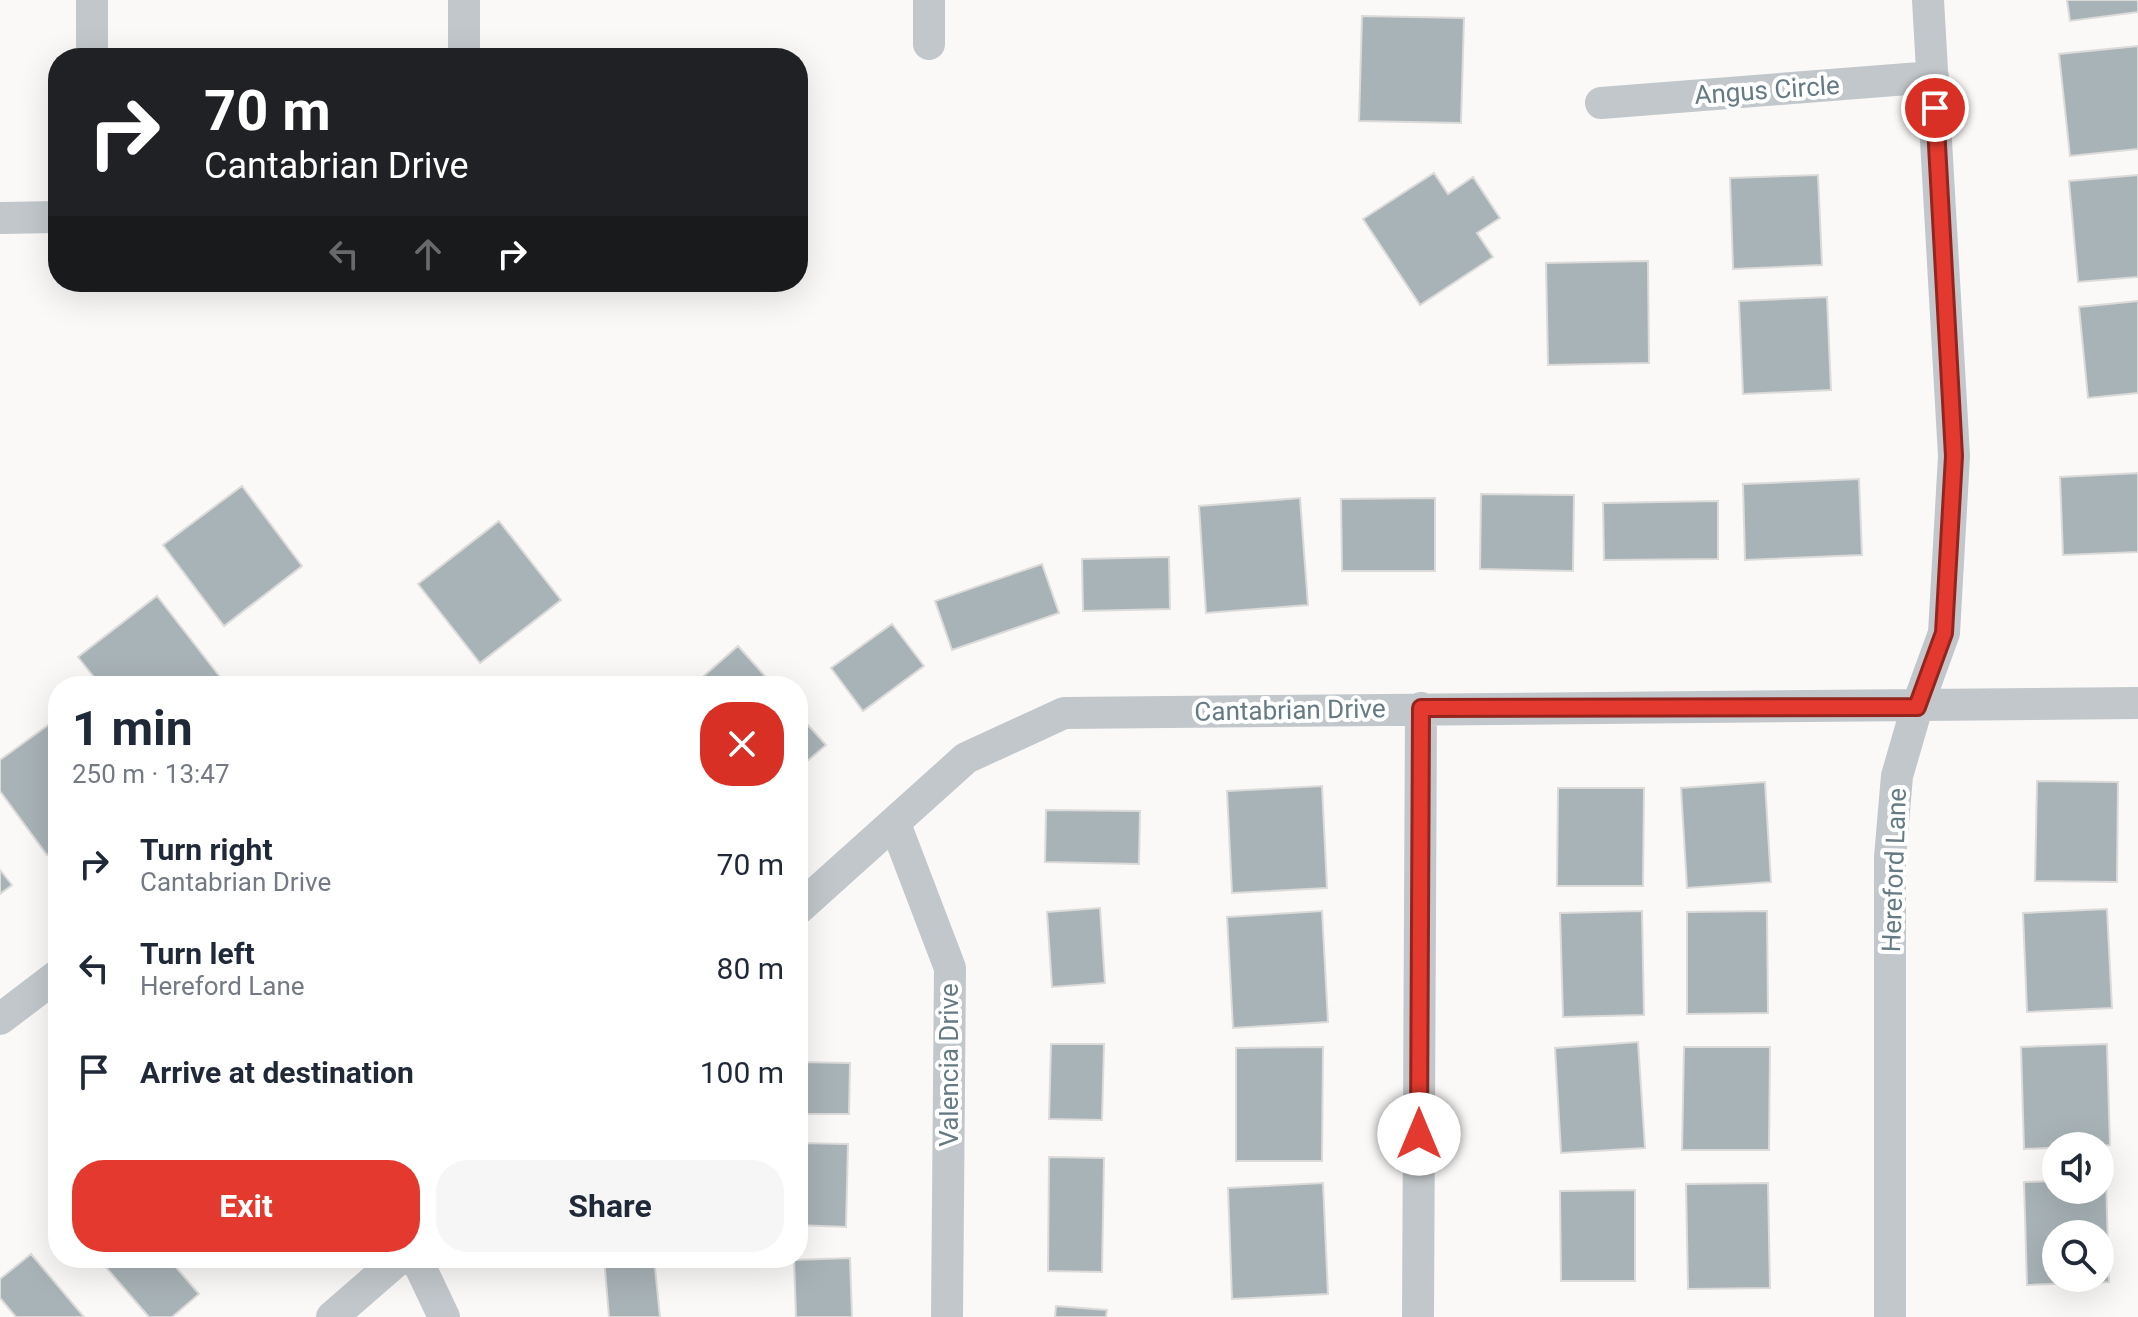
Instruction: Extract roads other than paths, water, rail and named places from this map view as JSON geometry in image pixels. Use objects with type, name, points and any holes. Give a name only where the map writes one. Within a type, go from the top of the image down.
[{"type":"street","points":[[92,0],[92,48]]},
{"type":"street","points":[[464,0],[464,48]]},
{"type":"street","points":[[929,0],[929,44]]},
{"type":"street","name":"Hereford Lane","points":[[1890,1317],[1890,857],[1897,776],[1917,707],[1944,633],[1954,456],[1928,0]]},
{"type":"street","name":"Angus Circle","points":[[1601,103],[1933,77]]},
{"type":"street","points":[[0,218],[48,217]]},
{"type":"street","name":"Cantabrian Drive","points":[[808,900],[966,758],[1064,713],[2138,703]]},
{"type":"street","points":[[1418,1317],[1421,708]]},
{"type":"street","name":"Valencia Drive","points":[[895,824],[950,968],[947,1317]]},
{"type":"street","points":[[0,1019],[48,983]]},
{"type":"street","points":[[332,1317],[388,1268]]},
{"type":"street","points":[[421,1268],[444,1317]]}]
